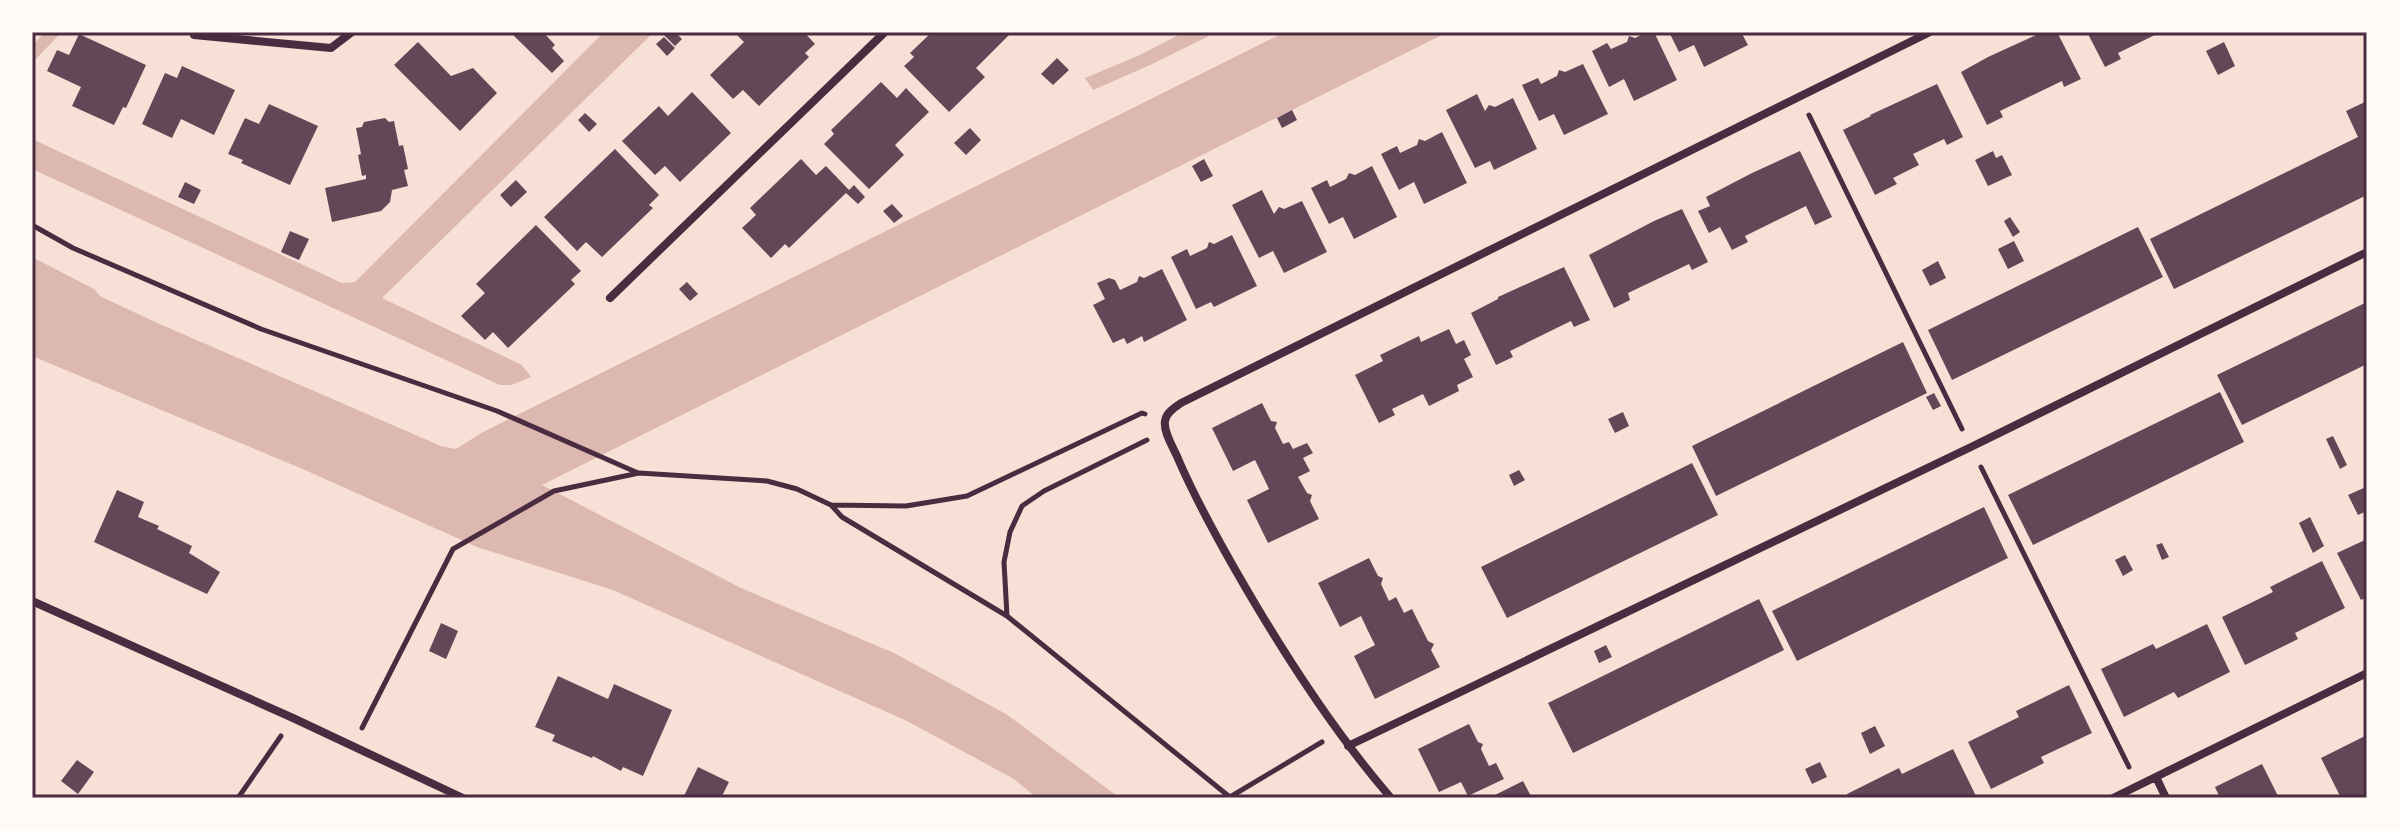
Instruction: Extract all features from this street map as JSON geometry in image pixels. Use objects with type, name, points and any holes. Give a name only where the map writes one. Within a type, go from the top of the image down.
[{"type":"street","points":[[194,35],[331,48],[352,32]]},
{"type":"street","points":[[610,298],[885,32]]},
{"type":"street","points":[[1391,798],[1348,746],[1246,588],[1187,478],[1166,430],[1165,419],[1169,412],[1181,403],[1930,32]]},
{"type":"street","points":[[1348,746],[1971,447],[2367,252]]},
{"type":"street","points":[[32,601],[463,798]]},
{"type":"street","points":[[2113,798],[2367,673]]},
{"type":"street","points":[[2156,777],[2166,798]]},
{"type":"path","points":[[1800,96],[1893,287]]},
{"type":"path","points":[[32,225],[73,248],[261,329],[497,411],[639,473]]},
{"type":"path","points":[[831,505],[906,506],[967,496],[1142,413],[1165,419]]},
{"type":"path","points":[[1007,616],[1004,562],[1010,532],[1022,506],[1044,491],[1166,430]]},
{"type":"path","points":[[353,747],[453,549],[554,491],[639,473],[767,481],[797,489],[831,505],[842,517],[1007,616],[1231,798],[1325,740],[1348,746]]},
{"type":"path","points":[[2045,598],[2138,786]]},
{"type":"path","points":[[238,798],[293,718]]},
{"type":"shaded area","points":[[45,32],[62,32],[32,63],[32,46]]},
{"type":"shaded area","points":[[604,32],[654,32],[382,298],[522,365],[531,377],[511,385],[500,385],[32,169],[32,139],[342,283],[355,282]]},
{"type":"shaded area","points":[[1184,32],[1217,32],[1093,90],[1085,78],[1140,55]]},
{"type":"shaded area","points":[[1285,32],[1448,32],[542,485],[741,588],[894,653],[1006,714],[1120,798],[1037,798],[1014,779],[907,721],[613,590],[477,547],[305,470],[32,356],[32,257],[94,289],[100,296],[155,322],[441,446],[456,449],[483,432]]},
{"type":"building","points":[[543,32],[564,61],[552,73],[512,34]]},
{"type":"building","points":[[661,32],[675,32],[682,39],[675,46]]},
{"type":"building","points":[[734,32],[804,32],[815,44],[805,53],[809,57],[759,106],[743,90],[733,99],[710,75],[744,42]]},
{"type":"building","points":[[932,32],[1006,32],[1009,35],[976,68],[985,77],[949,112],[904,66],[914,57],[910,53]]},
{"type":"building","points":[[1654,32],[1677,80],[1634,101],[1624,79],[1609,87],[1592,51],[1607,43],[1611,49],[1627,42],[1629,36],[1635,38]]},
{"type":"building","points":[[1669,32],[1741,32],[1748,45],[1704,67],[1694,45],[1679,52]]},
{"type":"building","points":[[2043,32],[2057,32],[2081,79],[2064,87],[2062,81],[2000,111],[2003,117],[1987,125],[1961,72]]},
{"type":"building","points":[[2087,32],[2161,32],[2118,53],[2121,59],[2105,67]]},
{"type":"building","points":[[79,34],[146,65],[126,108],[123,107],[114,125],[72,106],[81,87],[47,71],[57,50],[69,55]]},
{"type":"building","points":[[664,37],[675,48],[667,56],[656,44]]},
{"type":"building","points":[[418,42],[451,76],[473,68],[497,93],[460,131],[394,65]]},
{"type":"building","points":[[2224,42],[2235,66],[2218,75],[2206,51]]},
{"type":"building","points":[[1057,58],[1069,70],[1053,85],[1041,74]]},
{"type":"building","points":[[1583,64],[1608,114],[1564,135],[1554,114],[1539,121],[1522,85],[1538,78],[1541,84],[1557,76],[1559,70],[1565,72]]},
{"type":"building","points":[[182,66],[235,90],[214,135],[181,119],[172,138],[142,124],[165,73],[177,78]]},
{"type":"building","points":[[881,82],[897,98],[906,88],[929,112],[895,145],[904,155],[869,189],[824,144],[834,134],[831,130]]},
{"type":"building","points":[[1937,84],[1963,137],[1947,145],[1944,139],[1913,154],[1919,165],[1893,178],[1897,184],[1875,195],[1843,130]]},
{"type":"building","points":[[692,92],[731,133],[680,182],[665,166],[655,175],[622,141],[659,106],[668,116]]},
{"type":"building","points":[[1477,94],[1485,111],[1489,105],[1495,107],[1513,98],[1537,149],[1494,170],[1490,161],[1475,168],[1446,110]]},
{"type":"building","points":[[2367,101],[2367,195],[2174,289],[2150,239],[2358,137],[2346,111]]},
{"type":"building","points":[[269,104],[318,126],[290,185],[228,154],[245,118],[259,124]]},
{"type":"building","points":[[1292,110],[1297,120],[1282,128],[1277,118]]},
{"type":"building","points":[[585,113],[597,124],[589,132],[578,120]]},
{"type":"building","points":[[385,118],[389,122],[394,121],[399,146],[403,145],[408,186],[392,190],[390,202],[381,211],[332,222],[325,188],[366,179],[366,175],[362,176],[356,128],[362,127],[364,122]]},
{"type":"building","points":[[970,128],[981,140],[966,155],[954,143]]},
{"type":"building","points":[[1442,132],[1467,183],[1424,204],[1414,182],[1399,190],[1381,154],[1397,146],[1400,153],[1417,145],[1419,139],[1425,141]]},
{"type":"building","points":[[615,149],[659,195],[649,205],[653,208],[602,257],[586,242],[577,251],[544,217]]},
{"type":"building","points":[[1800,151],[1832,217],[1815,225],[1806,206],[1745,236],[1748,242],[1732,250],[1720,227],[1709,233],[1698,211],[1710,206],[1706,197]]},
{"type":"building","points":[[1993,151],[1996,158],[2002,155],[2012,175],[1988,186],[1975,160]]},
{"type":"building","points":[[801,159],[816,175],[826,166],[849,190],[854,185],[865,197],[858,204],[846,193],[789,248],[785,244],[771,258],[742,228],[756,215],[750,208]]},
{"type":"building","points":[[1204,159],[1213,176],[1201,182],[1192,166]]},
{"type":"building","points":[[1372,166],[1397,217],[1354,239],[1343,217],[1329,224],[1311,188],[1327,180],[1330,187],[1346,179],[1349,173],[1355,175]]},
{"type":"building","points":[[516,180],[527,192],[511,207],[500,195]]},
{"type":"building","points":[[185,182],[201,190],[194,204],[178,197]]},
{"type":"building","points":[[1262,190],[1274,214],[1279,207],[1284,209],[1302,201],[1327,252],[1284,273],[1273,251],[1259,258],[1232,205]]},
{"type":"building","points":[[892,204],[903,216],[894,223],[883,211]]},
{"type":"building","points":[[1682,209],[1708,262],[1692,270],[1689,264],[1628,293],[1630,300],[1614,308],[1589,255]]},
{"type":"building","points":[[2010,217],[2020,232],[2013,237],[2004,221]]},
{"type":"building","points":[[536,225],[581,271],[571,280],[575,284],[508,348],[493,332],[485,340],[461,316],[485,293],[476,284]]},
{"type":"building","points":[[2138,227],[2163,277],[1952,380],[1928,330]]},
{"type":"building","points":[[290,231],[309,239],[299,260],[281,252]]},
{"type":"building","points":[[1232,235],[1257,286],[1214,307],[1211,302],[1196,309],[1171,257],[1187,249],[1190,256],[1207,248],[1209,242],[1214,244]]},
{"type":"building","points":[[2014,241],[2024,261],[2008,269],[1998,249]]},
{"type":"building","points":[[1938,261],[1946,278],[1930,286],[1922,270]]},
{"type":"building","points":[[1564,267],[1590,320],[1574,327],[1571,321],[1510,351],[1513,357],[1496,365],[1471,313]]},
{"type":"building","points":[[1162,269],[1187,320],[1144,342],[1142,336],[1127,344],[1124,338],[1113,343],[1093,305],[1105,299],[1097,283],[1109,278],[1115,280],[1120,290],[1137,282],[1139,276],[1144,278]]},
{"type":"building","points":[[687,282],[698,294],[690,301],[679,289]]},
{"type":"building","points":[[2367,302],[2367,364],[2242,425],[2217,375]]},
{"type":"building","points":[[1449,329],[1456,344],[1464,340],[1471,355],[1464,359],[1473,377],[1457,385],[1459,391],[1429,406],[1423,394],[1392,409],[1395,415],[1379,423],[1355,375],[1383,361],[1380,355],[1419,336],[1421,342]]},
{"type":"building","points":[[1903,342],[1927,393],[1716,496],[1692,446]]},
{"type":"building","points":[[2220,392],[2244,442],[2033,545],[2008,495]]},
{"type":"building","points":[[1934,393],[1941,406],[1933,410],[1926,397]]},
{"type":"building","points":[[1262,403],[1271,421],[1277,422],[1275,428],[1283,444],[1289,442],[1293,449],[1307,443],[1313,453],[1303,458],[1310,471],[1298,477],[1307,493],[1312,495],[1310,501],[1319,519],[1268,543],[1247,500],[1269,489],[1255,460],[1233,471],[1212,428]]},
{"type":"building","points":[[1623,412],[1629,426],[1615,433],[1608,419]]},
{"type":"building","points":[[2333,436],[2347,465],[2340,469],[2326,439]]},
{"type":"building","points":[[1692,463],[1718,515],[1507,618],[1481,567]]},
{"type":"building","points":[[1519,470],[1525,480],[1514,486],[1509,475]]},
{"type":"building","points":[[2366,487],[2367,511],[2358,515],[2348,495]]},
{"type":"building","points":[[117,490],[144,502],[138,517],[192,546],[189,553],[220,572],[207,594],[94,542]]},
{"type":"building","points":[[1984,507],[2008,558],[1797,661],[1772,611]]},
{"type":"building","points":[[2310,517],[2324,546],[2313,553],[2299,523]]},
{"type":"building","points":[[2367,539],[2367,597],[2361,600],[2337,553]]},
{"type":"building","points":[[2162,543],[2169,557],[2162,560],[2156,545]]},
{"type":"building","points":[[2125,555],[2133,570],[2123,576],[2115,560]]},
{"type":"building","points":[[1369,558],[1378,576],[1383,578],[1381,584],[1389,601],[1396,597],[1404,613],[1412,609],[1428,641],[1434,644],[1431,650],[1440,667],[1375,699],[1354,656],[1375,645],[1361,616],[1340,627],[1318,583]]},
{"type":"building","points":[[2322,561],[2345,608],[2295,633],[2298,639],[2245,665],[2222,617],[2273,592],[2270,587]]},
{"type":"building","points":[[1759,599],[1784,650],[1573,753],[1548,703]]},
{"type":"building","points":[[441,623],[458,631],[446,659],[429,651]]},
{"type":"building","points":[[2207,624],[2230,672],[2178,698],[2174,692],[2124,717],[2101,669],[2153,644],[2156,649]]},
{"type":"building","points":[[1606,645],[1612,657],[1599,663],[1594,651]]},
{"type":"building","points":[[558,676],[608,699],[614,684],[672,710],[643,776],[623,767],[621,771],[593,756],[552,741],[555,735],[535,727]]},
{"type":"building","points":[[2069,685],[2092,733],[2041,757],[2044,763],[1991,789],[1968,742],[2019,717],[2016,711]]},
{"type":"building","points":[[1469,724],[1478,742],[1483,744],[1481,749],[1489,766],[1496,763],[1504,779],[1468,796],[1461,782],[1439,792],[1418,749]]},
{"type":"building","points":[[1875,726],[1885,746],[1870,754],[1861,733]]},
{"type":"building","points":[[2367,735],[2367,794],[2358,798],[2341,798],[2321,758]]},
{"type":"building","points":[[1953,749],[1976,796],[1973,798],[1849,798],[1847,794],[1899,768],[1902,774]]},
{"type":"building","points":[[77,760],[94,772],[78,794],[61,781]]},
{"type":"building","points":[[1820,762],[1827,777],[1812,784],[1805,769]]},
{"type":"building","points":[[2262,764],[2279,798],[2220,798],[2215,787]]},
{"type":"building","points":[[698,767],[729,782],[721,798],[683,798]]},
{"type":"building","points":[[1523,781],[1532,798],[1489,798]]}]
